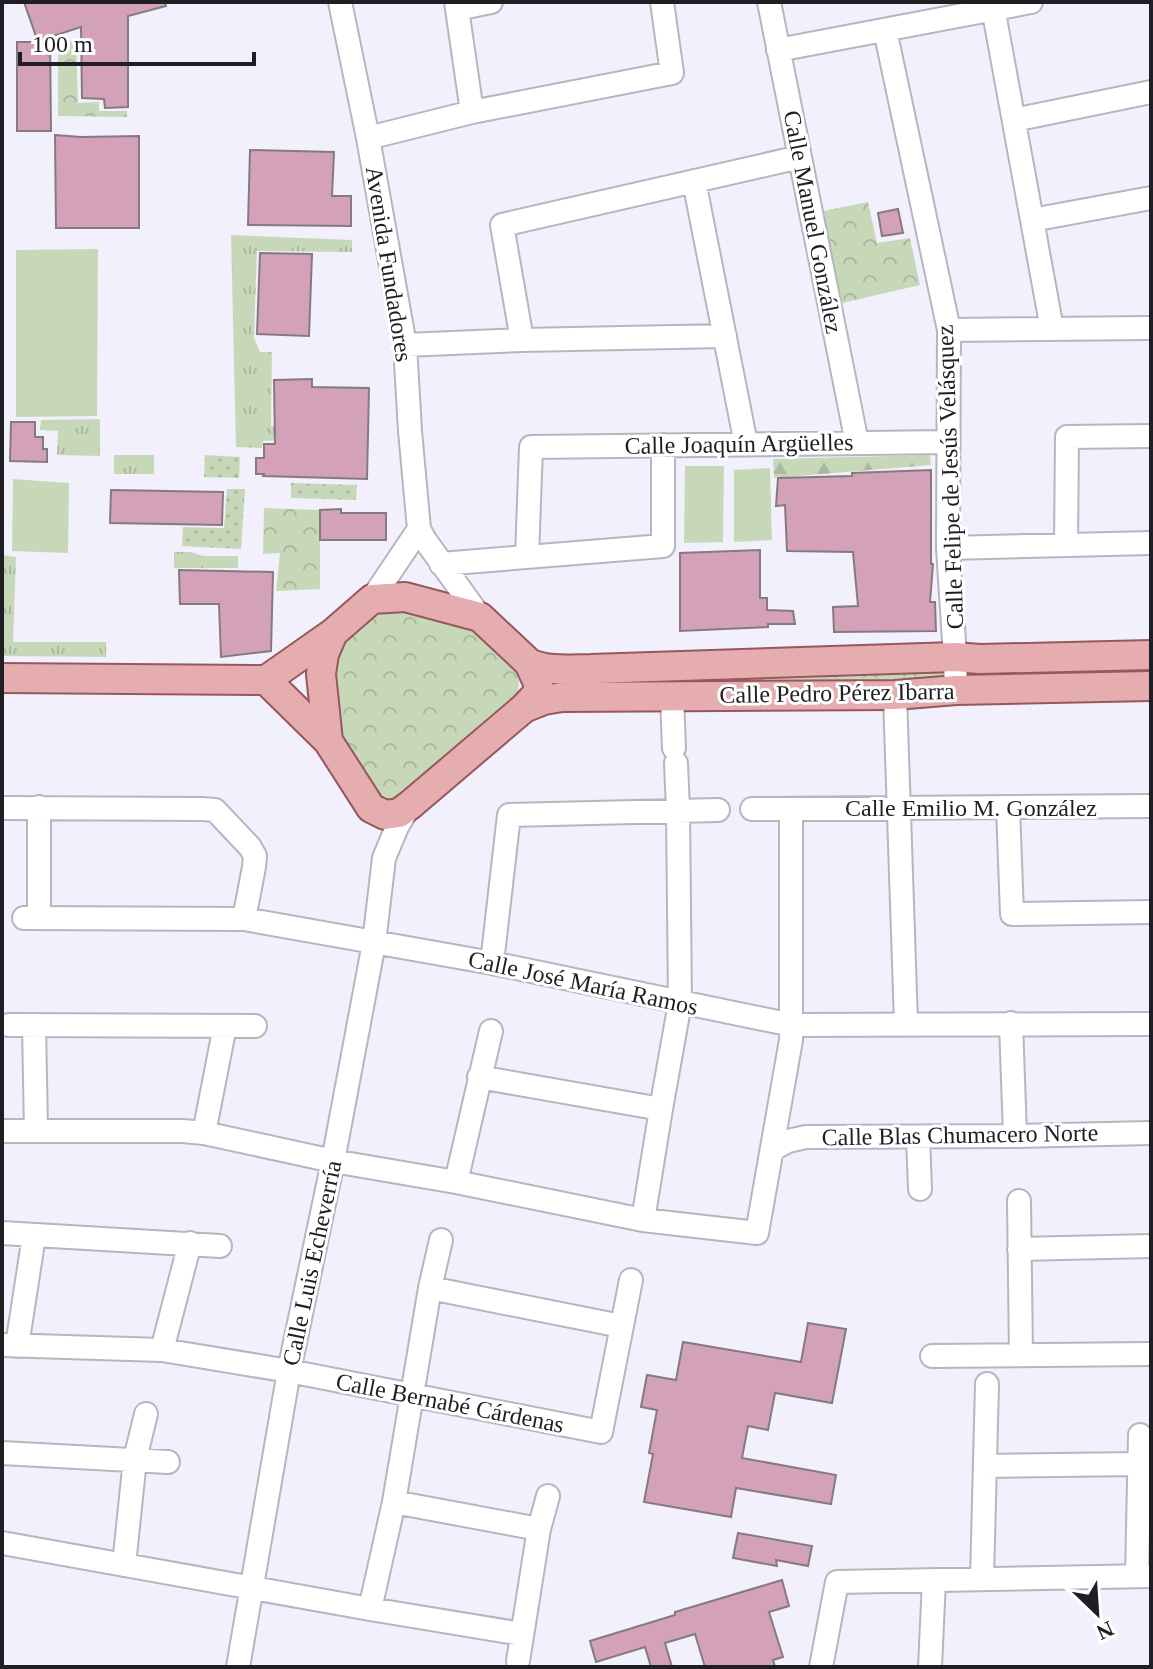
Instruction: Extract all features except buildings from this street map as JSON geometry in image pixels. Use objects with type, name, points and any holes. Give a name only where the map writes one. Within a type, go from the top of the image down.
[{"type":"main road","points":[[2,678],[266,680],[333,633],[372,599],[405,597],[480,617],[529,663],[539,686],[538,693],[524,708],[410,805],[399,813],[385,815],[371,808],[328,741],[266,680]]},
{"type":"main road","points":[[328,741],[321,674],[324,654],[333,633]]},
{"type":"main road","name":"Calle Pedro Pérez Ibarra","points":[[524,708],[591,683],[955,657],[1151,655]]},
{"type":"main road","name":"Calle Pedro Pérez Ibarra","points":[[529,663],[591,683],[672,696],[895,695],[956,690],[1151,686]]},
{"type":"street","name":"Avenida Fundadores","points":[[340,2],[405,345],[419,529]]},
{"type":"street","points":[[472,112],[457,5],[491,2]]},
{"type":"street","points":[[368,138],[472,112],[672,73],[662,2]]},
{"type":"street","name":"Calle Manuel González","points":[[769,2],[857,443]]},
{"type":"street","points":[[778,50],[993,6],[1031,2]]},
{"type":"street","points":[[993,6],[1052,329]]},
{"type":"street","name":"Calle Felipe de Jesús Velásquez","points":[[885,30],[949,330],[948,548],[956,690]]},
{"type":"street","points":[[1014,120],[1151,92]]},
{"type":"street","points":[[522,340],[502,225],[800,157]]},
{"type":"street","points":[[694,181],[746,444]]},
{"type":"street","points":[[1032,220],[1151,198]]},
{"type":"street","points":[[949,330],[1151,328]]},
{"type":"street","points":[[405,345],[725,336]]},
{"type":"street","points":[[1066,545],[1067,437],[1151,436]]},
{"type":"street","name":"Calle Joaquín Argüelles","points":[[527,557],[531,447],[947,442]]},
{"type":"street","points":[[441,564],[663,546],[663,445]]},
{"type":"street","points":[[372,599],[419,529],[480,617]]},
{"type":"street","points":[[948,548],[1151,543]]},
{"type":"street","points":[[895,695],[906,1023]]},
{"type":"street","points":[[643,1220],[680,1003],[678,810],[672,696]]},
{"type":"street","name":"Calle Luis Echeverría","points":[[238,1667],[289,1371],[374,943],[384,858],[410,805]]},
{"type":"street","name":"Calle Emilio M. González","points":[[752,809],[1151,806]]},
{"type":"street","name":"Calle José María Ramos","points":[[39,807],[32,917],[244,919],[492,963],[792,1025],[1151,1024]]},
{"type":"street","points":[[1008,807],[1012,914],[1151,912]]},
{"type":"street","points":[[2,808],[215,810],[255,856],[244,919]]},
{"type":"street","name":"Calle Luis Echeverría","points":[[371,808],[384,858]]},
{"type":"street","points":[[2,1131],[204,1133],[643,1220],[757,1233],[789,1058],[792,1025],[791,809]]},
{"type":"street","points":[[492,963],[509,815],[718,810]]},
{"type":"street","points":[[1011,1023],[1015,1136]]},
{"type":"street","points":[[9,1025],[255,1026]]},
{"type":"street","points":[[34,1025],[36,1131]]},
{"type":"street","points":[[204,1133],[225,1026]]},
{"type":"street","points":[[456,1182],[491,1031]]},
{"type":"street","points":[[479,1077],[661,1109]]},
{"type":"street","name":"Calle Blas Chumacero Norte","points":[[773,1149],[806,1137],[1151,1133]]},
{"type":"street","points":[[918,1137],[920,1189]]},
{"type":"street","points":[[1019,1201],[1021,1355]]},
{"type":"street","points":[[2,1233],[220,1246]]},
{"type":"street","points":[[9,1345],[34,1236]]},
{"type":"street","points":[[370,1609],[394,1502],[441,1240]]},
{"type":"street","points":[[162,1350],[190,1243]]},
{"type":"street","points":[[1019,1249],[1151,1246]]},
{"type":"street","points":[[430,1288],[621,1326],[631,1280]]},
{"type":"street","name":"Calle Bernabé Cárdenas","points":[[9,1345],[162,1350],[289,1371],[601,1432],[621,1326]]},
{"type":"street","points":[[932,1356],[1151,1354]]},
{"type":"street","points":[[982,1579],[987,1384]]},
{"type":"street","points":[[124,1565],[135,1459],[146,1414]]},
{"type":"street","points":[[821,1667],[837,1582],[1144,1576],[1140,1435]]},
{"type":"street","points":[[2,1453],[168,1462]]},
{"type":"street","points":[[985,1466],[1139,1464]]},
{"type":"street","points":[[518,1661],[539,1529],[548,1496]]},
{"type":"street","points":[[394,1502],[539,1529]]},
{"type":"street","points":[[2,1543],[522,1634]]},
{"type":"street","points":[[930,1667],[934,1580]]},
{"type":"green space","points":[[58,40],[76,41],[78,103],[99,102],[99,111],[127,111],[127,117],[58,116]]},
{"type":"green space","points":[[868,202],[877,243],[910,238],[920,285],[842,303],[823,211]]},
{"type":"green space","points":[[231,235],[352,240],[352,252],[257,251],[254,338],[260,352],[272,352],[271,426],[280,427],[281,440],[263,441],[262,448],[236,447]]},
{"type":"green space","points":[[98,249],[97,416],[16,417],[16,250]]},
{"type":"green space","points":[[100,419],[100,456],[57,455],[58,431],[40,430],[41,420]]},
{"type":"green space","points":[[114,455],[154,455],[154,474],[114,474]]},
{"type":"green space","points":[[205,455],[240,457],[239,478],[204,477]]},
{"type":"green space","points":[[930,455],[931,465],[774,478],[773,459]]},
{"type":"green space","points":[[685,466],[724,466],[723,542],[684,543]]},
{"type":"green space","points":[[770,468],[772,540],[734,542],[734,470]]},
{"type":"green space","points":[[13,479],[69,483],[68,553],[12,551]]},
{"type":"green space","points":[[291,483],[357,485],[356,500],[291,498]]},
{"type":"green space","points":[[227,489],[245,489],[241,549],[182,546],[183,527],[224,528]]},
{"type":"green space","points":[[264,508],[320,510],[320,589],[276,591],[280,553],[263,554]]},
{"type":"green space","points":[[174,552],[203,556],[238,556],[238,568],[174,568]]},
{"type":"green space","points":[[2,555],[16,557],[13,642],[106,642],[106,657],[2,656]]},
{"type":"green space","points":[[388,601],[469,624],[515,668],[519,681],[518,694],[508,708],[392,811],[343,755],[328,658],[335,641]]},
{"type":"green space","points":[[947,666],[946,684],[590,693],[582,682]]}]
